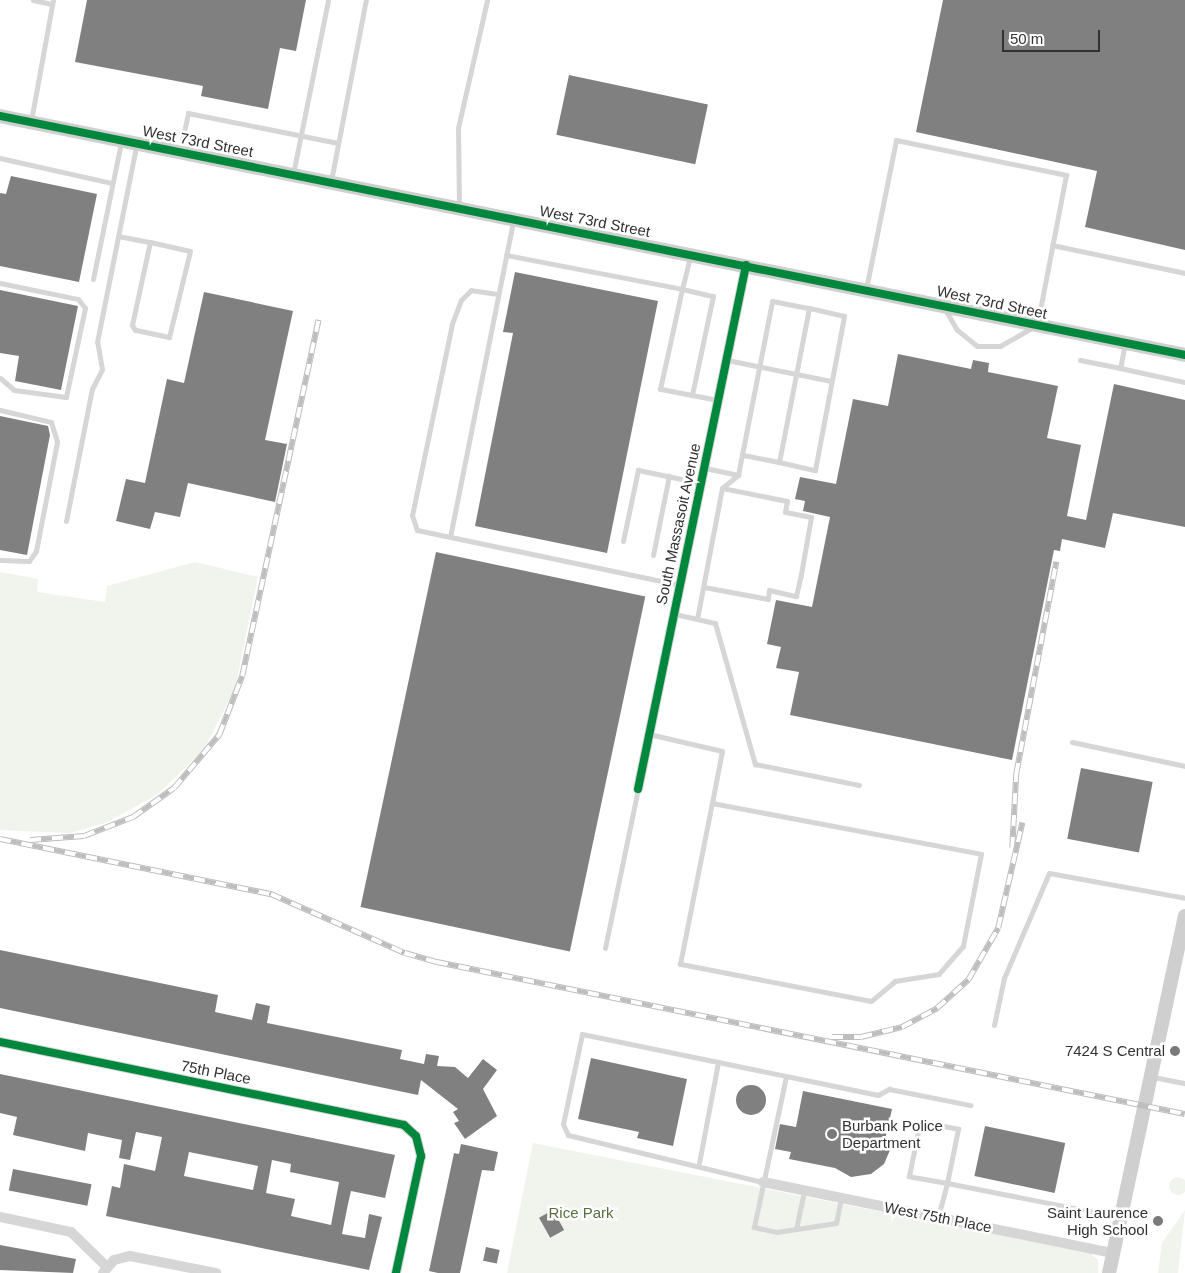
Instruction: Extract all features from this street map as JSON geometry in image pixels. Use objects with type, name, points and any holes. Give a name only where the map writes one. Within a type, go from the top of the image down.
[{"type":"street","name":"West 73rd Street","points":[[0,116],[1185,355]]},
{"type":"street","name":"South Massasoit Avenue","points":[[638,788],[746,265]]},
{"type":"street","points":[[1109,1273],[1150,1076],[1180,962],[1185,916]]},
{"type":"street","name":"75th Place","points":[[0,1042],[395,1122],[419,1140],[420,1158],[396,1273]]},
{"type":"street","name":"West 75th Place","points":[[764,1182],[1113,1252]]},
{"type":"street","points":[[0,1217],[71,1232],[105,1270],[130,1256],[216,1273]]},
{"type":"lane","points":[[31,121],[52,2],[33,0]]},
{"type":"lane","points":[[293,174],[328,0]]},
{"type":"lane","points":[[331,182],[366,0]]},
{"type":"lane","points":[[459,208],[458,128],[487,0]]},
{"type":"lane","points":[[180,152],[188,113],[338,143]]},
{"type":"lane","points":[[93,279],[122,140]]},
{"type":"lane","points":[[866,290],[896,140],[1066,175],[1037,325],[1000,346],[977,346],[957,330],[943,306]]},
{"type":"lane","points":[[66,521],[92,389],[102,370],[97,342],[137,143]]},
{"type":"lane","points":[[0,158],[112,183]]},
{"type":"lane","points":[[450,537],[513,218]]},
{"type":"lane","points":[[118,236],[150,242],[190,251],[169,337],[134,330],[132,325],[150,242]]},
{"type":"lane","points":[[1052,245],[1185,273]]},
{"type":"lane","points":[[690,254],[660,389],[717,400]]},
{"type":"lane","points":[[506,255],[714,296],[692,395]]},
{"type":"lane","points":[[0,283],[78,299],[85,308],[66,397],[14,390],[0,378]]},
{"type":"lane","points":[[498,294],[472,290],[461,300],[432,413],[412,515],[417,530],[680,585]]},
{"type":"lane","points":[[697,619],[722,488],[738,475],[772,301],[844,316],[815,470],[742,455]]},
{"type":"lane","points":[[779,462],[809,308]]},
{"type":"lane","points":[[1120,368],[1125,343]]},
{"type":"lane","points":[[726,360],[831,381]]},
{"type":"lane","points":[[1080,360],[1185,382]]},
{"type":"lane","points":[[0,410],[51,422],[58,442],[36,551],[28,561],[0,560]]},
{"type":"lane","points":[[704,467],[738,475]]},
{"type":"lane","points":[[623,541],[638,470],[702,483]]},
{"type":"lane","points":[[653,555],[669,476]]},
{"type":"lane","points":[[704,587],[768,599],[769,590],[796,596],[801,574],[811,517],[785,512],[787,501],[722,488]]},
{"type":"lane","points":[[674,614],[715,623],[755,764],[859,785]]},
{"type":"lane","points":[[650,734],[722,751],[680,964],[871,1002],[895,982],[939,974],[963,946],[982,854],[712,803]]},
{"type":"lane","points":[[1072,742],[1185,766]]},
{"type":"lane","points":[[605,948],[638,788]]},
{"type":"lane","points":[[994,1025],[1004,978],[1049,873],[1185,898]]},
{"type":"lane","points":[[764,1182],[699,1163],[568,1134],[563,1124],[582,1034],[878,1095],[888,1089],[970,1104]]},
{"type":"lane","points":[[699,1163],[718,1062]]},
{"type":"lane","points":[[786,1076],[754,1227],[777,1232],[836,1223],[841,1198]]},
{"type":"lane","points":[[1150,1076],[1185,1083]]},
{"type":"lane","points":[[938,1217],[947,1183],[958,1129],[920,1122],[908,1176],[947,1183],[1121,1218]]},
{"type":"lane","points":[[796,1229],[804,1190]]},
{"type":"green space","points":[[195,562],[258,577],[235,689],[204,749],[157,795],[105,823],[70,833],[0,830],[0,572],[38,579],[37,592],[105,602],[107,586]]},
{"type":"green space","name":"Rice Park","points":[[533,1143],[1090,1253],[1098,1260],[1098,1273],[507,1273]]},
{"type":"green space","points":[[1178,1177],[1184,1180],[1187,1186],[1184,1192],[1178,1195],[1172,1192],[1169,1186],[1172,1180]]},
{"type":"green space","points":[[1185,1210],[1178,1273],[1158,1273],[1162,1243]]},
{"type":"building","points":[[87,0],[306,0],[296,51],[280,48],[268,109],[201,96],[203,86],[75,62]]},
{"type":"building","points":[[943,0],[1185,0],[1185,250],[1085,227],[1097,171],[916,132]]},
{"type":"building","points":[[569,75],[708,105],[695,164],[556,135]]},
{"type":"building","points":[[11,176],[97,194],[79,282],[0,266],[0,193],[6,194]]},
{"type":"building","points":[[515,272],[658,301],[607,553],[475,526],[513,333],[503,332]]},
{"type":"building","points":[[0,290],[78,306],[61,390],[15,381],[19,356],[0,353]]},
{"type":"building","points":[[204,292],[293,311],[265,440],[287,444],[275,502],[188,483],[180,517],[155,512],[150,529],[116,521],[126,479],[145,483],[167,379],[184,383]]},
{"type":"building","points":[[898,354],[971,369],[973,360],[989,363],[988,372],[1058,386],[1047,438],[1081,445],[1067,516],[1086,520],[1114,384],[1185,400],[1185,527],[1113,513],[1105,548],[1062,539],[1060,551],[1054,550],[1012,760],[790,715],[799,672],[776,668],[781,647],[767,644],[776,600],[812,607],[830,517],[803,511],[805,501],[795,499],[800,477],[836,484],[853,399],[888,406]]},
{"type":"building","points":[[0,416],[48,426],[50,435],[27,555],[0,550]]},
{"type":"building","points":[[436,552],[645,596],[570,952],[361,907]]},
{"type":"building","points":[[1081,768],[1153,782],[1139,853],[1067,839]]},
{"type":"building","points":[[0,950],[218,995],[215,1012],[252,1020],[256,1003],[270,1006],[267,1023],[402,1050],[400,1059],[424,1064],[426,1054],[439,1056],[437,1066],[455,1067],[468,1078],[483,1059],[497,1070],[483,1089],[497,1116],[465,1139],[454,1123],[459,1121],[453,1112],[458,1109],[421,1080],[418,1095],[0,1008]]},
{"type":"building","points":[[591,1058],[687,1079],[673,1146],[637,1138],[639,1132],[578,1119]]},
{"type":"building","points":[[0,1074],[395,1155],[385,1198],[351,1191],[348,1204],[342,1234],[365,1238],[369,1214],[382,1217],[369,1270],[106,1216],[112,1186],[120,1188],[124,1164],[155,1171],[162,1137],[136,1132],[130,1160],[119,1158],[122,1140],[88,1133],[85,1151],[13,1135],[17,1117],[0,1113]],"holes":[[[189,1152],[258,1166],[253,1190],[184,1176]],[[272,1160],[291,1164],[290,1172],[339,1182],[331,1225],[291,1216],[295,1199],[266,1193]]]},
{"type":"building","points":[[751,1085],[762,1089],[766,1100],[762,1111],[751,1115],[740,1111],[736,1100],[740,1089]]},
{"type":"building","name":"Burbank Police Department","points":[[803,1091],[892,1109],[885,1140],[891,1141],[890,1150],[884,1164],[871,1174],[851,1177],[835,1168],[789,1159],[791,1152],[775,1149],[780,1124],[796,1127]]},
{"type":"building","points":[[985,1126],[1065,1143],[1055,1193],[974,1176]]},
{"type":"building","points":[[461,1144],[498,1152],[494,1171],[482,1170],[460,1273],[438,1273],[429,1271],[454,1153],[459,1154]]},
{"type":"building","points":[[13,1169],[92,1184],[87,1206],[9,1191]]},
{"type":"building","points":[[553,1210],[564,1230],[550,1238],[539,1218]]},
{"type":"building","points":[[0,1245],[76,1259],[73,1273],[0,1270]]},
{"type":"building","points":[[486,1247],[500,1250],[497,1264],[483,1261]]},
{"type":"railway","points":[[30,840],[84,836],[133,817],[174,788],[219,735],[242,676],[318,320]]},
{"type":"railway","points":[[1012,848],[1016,774],[1056,562]]},
{"type":"railway","points":[[832,1037],[861,1037],[902,1027],[937,1008],[968,980],[998,928],[1022,823]]},
{"type":"railway","points":[[0,839],[271,894],[405,953],[437,962],[1185,1114]]},
{"type":"cycle path","points":[[0,116],[1185,355]]},
{"type":"cycle path","points":[[638,789],[746,265]]},
{"type":"cycle path","points":[[0,1042],[404,1125],[416,1136],[421,1156],[396,1273]]},
{"type":"place","name":"7424 S Central","points":[[1175,1051]]},
{"type":"place","name":"Burbank Police Department","points":[[832,1134]]},
{"type":"place","name":"Saint Laurence High School","points":[[1158,1221]]}]
